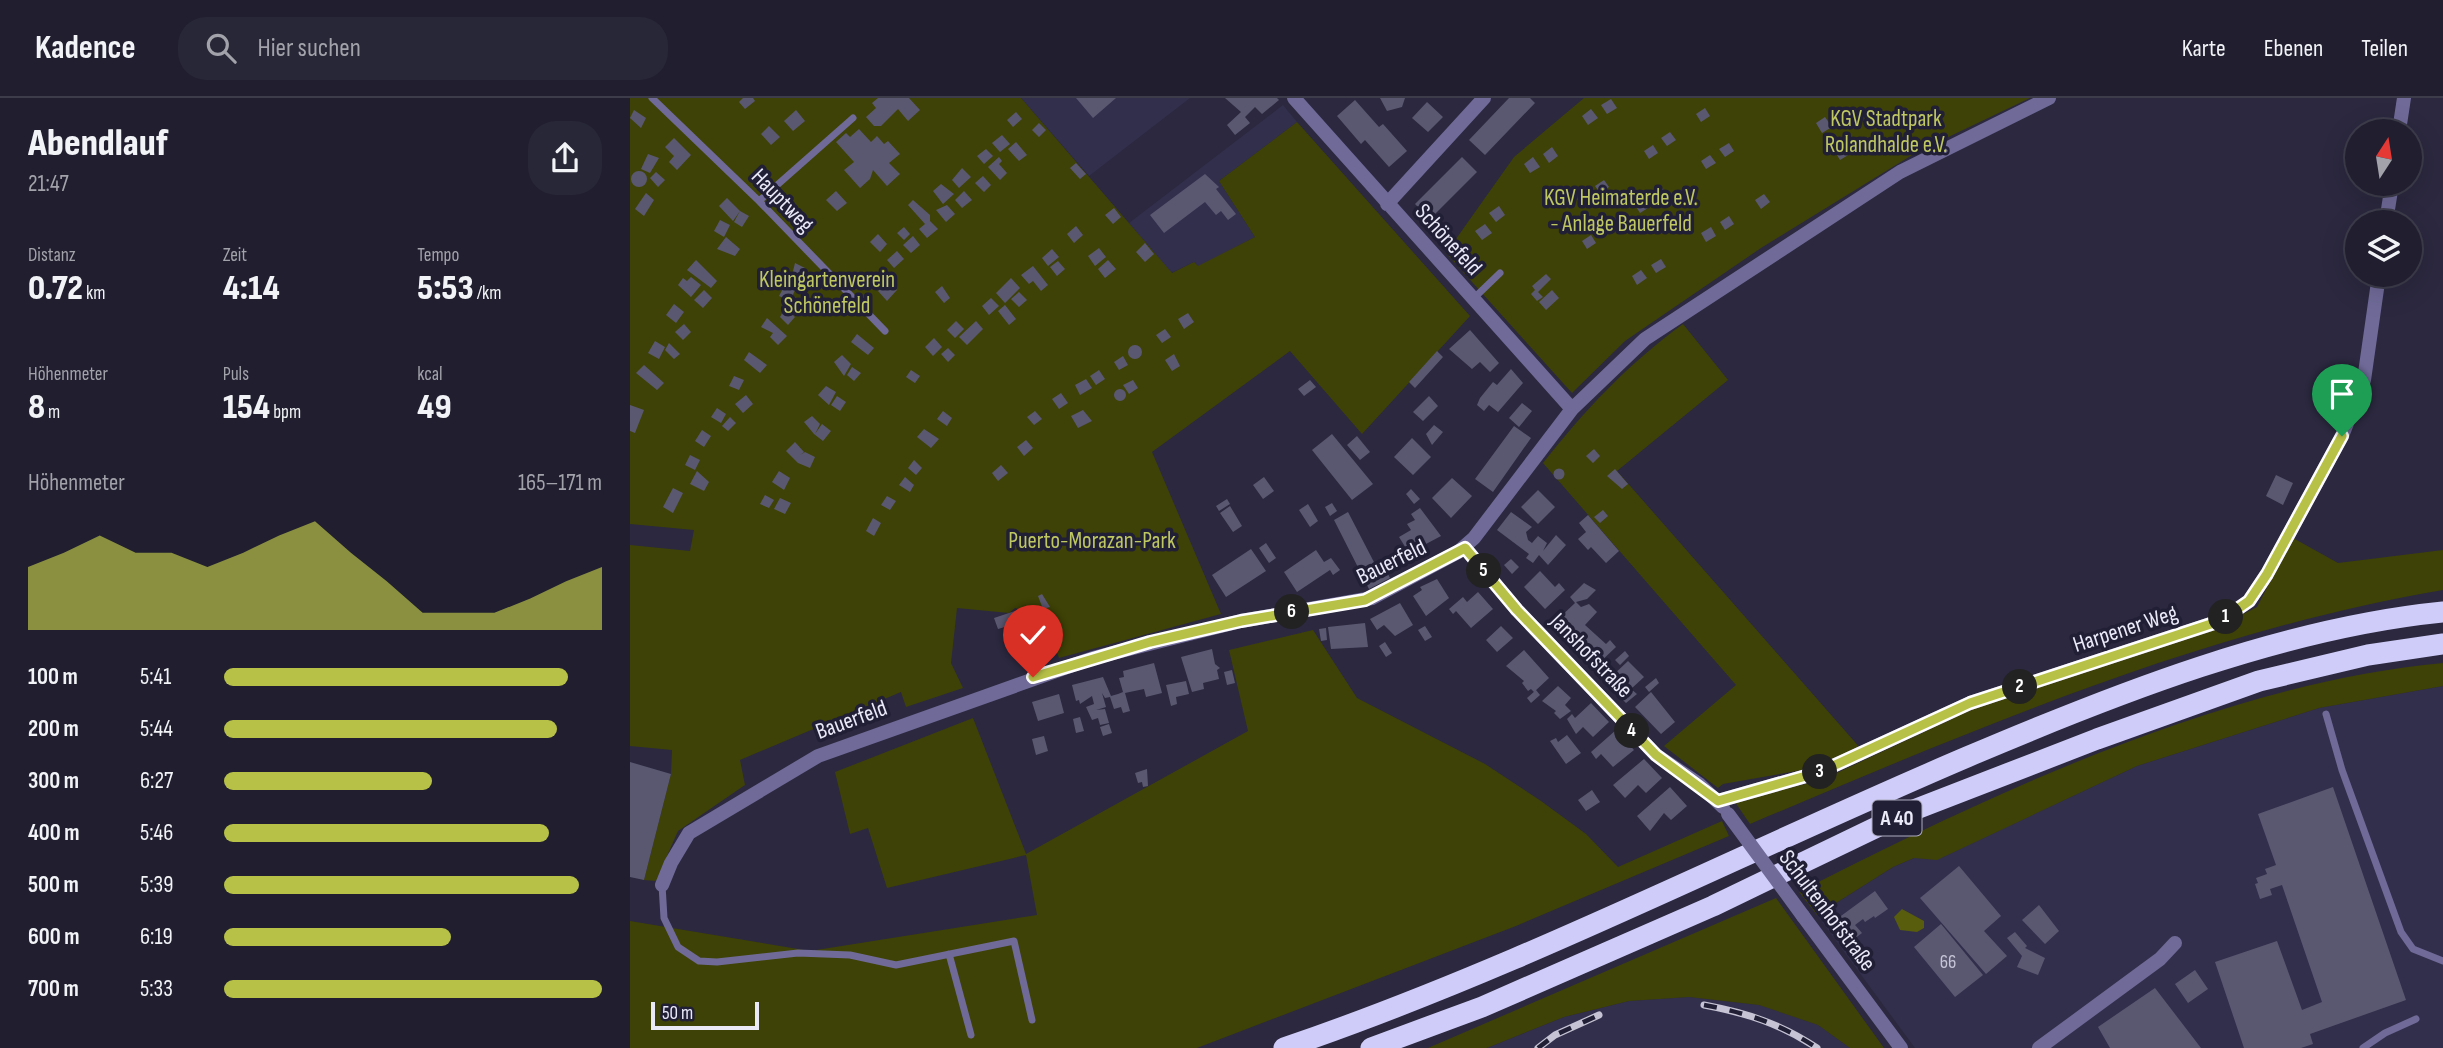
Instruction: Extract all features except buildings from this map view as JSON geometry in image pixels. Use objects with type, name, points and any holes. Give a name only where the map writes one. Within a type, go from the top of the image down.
[{"type":"highway","name":"A 40","points":[[1284,1048],[1396,1007],[1587,929],[1887,791],[2078,710],[2215,663],[2316,636],[2443,612]]},
{"type":"highway","name":"A 40","points":[[1371,1048],[1482,1007],[1713,906],[1906,813],[2097,739],[2259,681],[2368,655],[2443,644]]},
{"type":"street","name":"Schönefeld","points":[[1293,98],[1572,409]]},
{"type":"street","points":[[1387,204],[1484,98]]},
{"type":"street","name":"Bauerfeld","points":[[662,885],[671,863],[689,833],[818,755],[1093,658],[1241,621],[1373,598],[1465,548],[1572,409],[1631,350],[1689,309],[1900,172],[2049,98]]},
{"type":"street","points":[[2401,119],[2404,98]]},
{"type":"street","name":"Harpener Weg","points":[[1718,801],[1820,772],[1970,703],[2220,621],[2249,601],[2267,574],[2342,436],[2364,380],[2377,287]]},
{"type":"street","name":"Janshofstraße","points":[[1465,548],[1500,591],[1656,755],[1718,801]]},
{"type":"street","name":"Schultenhofstraße","points":[[1718,801],[1901,1048]]},
{"type":"street","points":[[2045,1046],[2160,959],[2175,943]]},
{"type":"lane","name":"Hauptweg","points":[[652,98],[759,201],[885,331]]},
{"type":"lane","points":[[759,201],[853,118]]},
{"type":"lane","points":[[1472,299],[1500,273]]},
{"type":"lane","points":[[2326,714],[2342,770],[2401,932],[2413,949],[2443,961]]},
{"type":"lane","points":[[662,885],[664,918],[677,947],[699,961],[717,962],[798,953],[850,955],[896,965],[1014,941],[1032,1020]]},
{"type":"lane","points":[[949,954],[971,1035]]},
{"type":"lane","points":[[2363,1048],[2385,1033],[2416,1019]]},
{"type":"shaded area","points":[[1021,98],[1190,98],[1089,176]]},
{"type":"shaded area","points":[[1283,105],[1297,122],[1219,181],[1255,237],[1198,267],[1194,262],[1171,273],[1129,223]]},
{"type":"shaded area","points":[[2443,686],[2443,1048],[1915,1048],[1817,915],[1893,867],[1914,858],[1937,859],[2137,766],[2319,708]]},
{"type":"shaded area","points":[[1902,909],[1924,921],[1924,928],[1917,932],[1900,930],[1894,917]]},
{"type":"shaded area","points":[[1689,997],[1759,1005],[1818,1025],[1850,1048],[1487,1048],[1564,1017],[1629,1001]]},
{"type":"green space","points":[[630,98],[1021,98],[1172,273],[1194,262],[1198,266],[1255,237],[1219,181],[1297,122],[1470,316],[1362,434],[1290,351],[1152,452],[1221,614],[1059,658],[1044,616],[1015,608],[1009,613],[957,608],[951,663],[963,688],[906,707],[901,692],[740,760],[745,785],[678,831],[656,881],[644,880],[671,774],[672,750],[630,746],[630,545],[690,551],[694,530],[630,524]]},
{"type":"green space","name":"KGV Heimaterde e.V. - Anlage Bauerfeld","points":[[1584,98],[2030,98],[1917,152],[1761,248],[1625,341],[1572,393],[1446,253],[1514,157]]},
{"type":"green space","points":[[1683,324],[1728,380],[1617,471],[1861,749],[1808,769],[1723,784],[1718,788],[1664,746],[1736,685],[1543,463],[1608,389],[1644,355]]},
{"type":"green space","points":[[2293,538],[2338,563],[2443,550],[2443,590],[2353,608],[2265,630],[2177,657],[2005,719],[1750,824],[1735,802],[1824,779],[1973,709],[2220,626],[2257,607]]},
{"type":"green space","points":[[1313,630],[1357,698],[1485,764],[1586,834],[1618,867],[1722,821],[1729,836],[1516,926],[1197,1048],[630,1048],[630,921],[810,951],[1037,915],[1026,855],[887,888],[868,828],[850,834],[835,772],[973,718],[1026,854],[1248,731],[1229,650]]},
{"type":"green space","points":[[2443,663],[2443,686],[2319,708],[2137,766],[1937,860],[1914,858],[1893,867],[1817,915],[1799,892],[2030,781],[2195,718],[2278,693],[2361,675]]},
{"type":"green space","points":[[1776,898],[1884,1048],[1850,1048],[1818,1025],[1759,1005],[1689,997],[1629,1001],[1564,1017],[1487,1048],[1428,1048]]},
{"type":"railway","points":[[1704,1005],[1763,1021],[1790,1032],[1817,1048]]},
{"type":"railway","points":[[1538,1048],[1555,1035],[1599,1015]]},
{"type":"route","points":[[1033,677],[1150,642],[1241,621],[1373,598],[1465,548],[1517,610],[1656,755],[1699,784],[1718,801],[1735,793],[1820,772],[1970,703],[2220,621],[2249,601],[2267,574],[2342,436]]},
{"type":"park label","name":"KGV Stadtpark Rolandhalde e.V.","points":[[1886,131]]},
{"type":"park label","name":"Kleingartenverein Schönefeld","points":[[827,292]]},
{"type":"park label","name":"Puerto-Morazan-Park","points":[[1092,540]]}]
